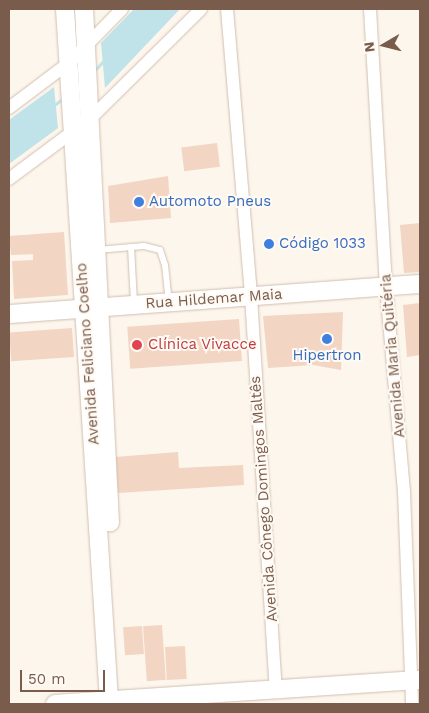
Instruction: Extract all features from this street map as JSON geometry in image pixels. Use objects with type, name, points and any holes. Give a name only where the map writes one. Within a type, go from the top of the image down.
[{"type":"street","name":"Avenida Feliciano Coelho","points":[[65,9],[90,100],[96,250],[92,308]]},
{"type":"street","name":"Avenida Feliciano Coelho","points":[[84,9],[73,112],[92,308],[115,700]]},
{"type":"street","points":[[9,108],[79,62],[122,9]]},
{"type":"street","points":[[9,179],[91,118],[201,9]]},
{"type":"street","name":"Avenida Cônego Domingos Maltês","points":[[227,9],[251,296],[276,691]]},
{"type":"street","name":"Avenida Maria Quitéria","points":[[370,9],[386,286],[404,492],[415,681],[412,704]]},
{"type":"street","name":"Rua Hildemar Maia","points":[[9,314],[420,284]]},
{"type":"street","points":[[55,704],[415,681]]},
{"type":"lane","points":[[96,250],[131,246],[155,248],[163,254],[169,302]]},
{"type":"lane","points":[[131,246],[134,305]]},
{"type":"water","points":[[134,9],[180,9],[105,88],[101,43]]},
{"type":"water","points":[[54,87],[58,128],[9,164],[9,120]]},
{"type":"building","points":[[217,143],[220,167],[184,171],[181,147]]},
{"type":"building","name":"Automoto Pneus","points":[[168,176],[171,218],[110,223],[108,186]]},
{"type":"building","points":[[420,223],[420,272],[404,273],[400,225]]},
{"type":"building","points":[[64,232],[68,295],[14,299],[12,261],[33,260],[33,254],[11,255],[9,236]]},
{"type":"building","points":[[420,303],[420,355],[407,357],[403,305]]},
{"type":"building","points":[[343,312],[341,370],[313,365],[268,368],[263,316]]},
{"type":"building","points":[[239,319],[242,361],[130,369],[127,327]]},
{"type":"building","points":[[72,328],[74,357],[11,361],[9,332]]},
{"type":"building","points":[[178,452],[179,468],[243,465],[244,485],[118,493],[115,457]]},
{"type":"building","points":[[162,625],[166,680],[147,681],[143,626]]},
{"type":"building","points":[[142,626],[144,654],[125,655],[123,627]]},
{"type":"building","points":[[185,646],[187,679],[167,680],[165,647]]},
{"type":"waterway","points":[[94,71],[105,59]]},
{"type":"waterway","points":[[54,105],[65,97]]},
{"type":"place","name":"Automoto Pneus","points":[[139,202]]},
{"type":"place","name":"Código 1033","points":[[269,244]]},
{"type":"place","name":"Hipertron","points":[[327,339]]},
{"type":"place","name":"Clínica Vivacce","points":[[137,345]]}]
